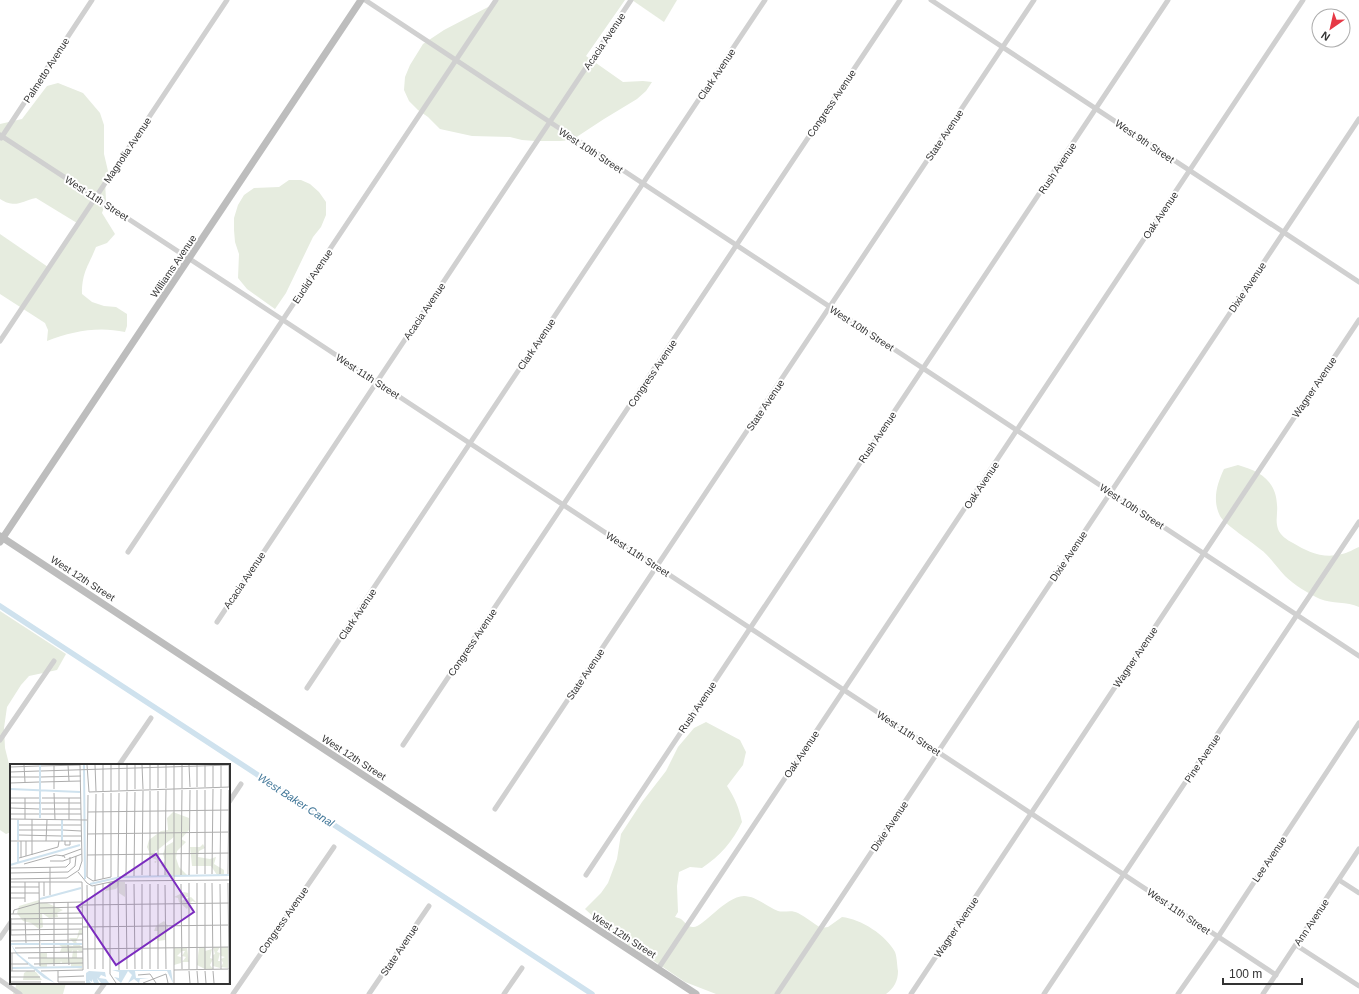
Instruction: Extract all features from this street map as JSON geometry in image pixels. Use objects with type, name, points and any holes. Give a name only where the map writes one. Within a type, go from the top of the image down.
[{"type":"street","name":"Palmetto Avenue","points":[[1,137],[92,0]]},
{"type":"street","name":"Magnolia Avenue","points":[[0,341],[227,0]]},
{"type":"street","name":"Williams Avenue","points":[[1,539],[361,0]]},
{"type":"street","name":"West 10th Street","points":[[365,0],[1359,656]]},
{"type":"street","name":"Euclid Avenue","points":[[128,552],[496,0]]},
{"type":"street","name":"Acacia Avenue","points":[[217,622],[631,0]]},
{"type":"street","name":"Clark Avenue","points":[[307,688],[766,0]]},
{"type":"street","name":"Congress Avenue","points":[[404,745],[900,0]]},
{"type":"street","name":"West 9th Street","points":[[931,0],[1359,282]]},
{"type":"street","name":"State Avenue","points":[[495,809],[1034,0]]},
{"type":"street","name":"Rush Avenue","points":[[586,875],[1168,0]]},
{"type":"street","name":"Oak Avenue","points":[[658,969],[1303,0]]},
{"type":"street","name":"Dixie Avenue","points":[[777,994],[1359,119]]},
{"type":"street","name":"West 11th Street","points":[[1,137],[190,258],[1276,975]]},
{"type":"street","name":"Wagner Avenue","points":[[911,994],[1359,320]]},
{"type":"street","name":"Pine Avenue","points":[[1044,994],[1359,522]]},
{"type":"street","name":"West 12th Street","points":[[1,539],[696,994]]},
{"type":"street","points":[[0,740],[54,661]]},
{"type":"street","points":[[120,764],[151,718]]},
{"type":"street","name":"Lee Avenue","points":[[1178,994],[1218,937],[1359,723]]},
{"type":"street","points":[[230,801],[242,784]]},
{"type":"street","name":"Congress Avenue","points":[[233,994],[334,846]]},
{"type":"street","name":"Ann Avenue","points":[[1263,994],[1359,849]]},
{"type":"street","points":[[1339,880],[1359,893]]},
{"type":"street","name":"State Avenue","points":[[369,994],[429,906]]},
{"type":"street","points":[[0,938],[10,923]]},
{"type":"street","points":[[1296,944],[1359,986]]},
{"type":"street","points":[[504,994],[522,968]]},
{"type":"street","points":[[0,980],[20,994]]},
{"type":"street","points":[[98,994],[104,984]]},
{"type":"shaded area","points":[[497,0],[625,0],[586,56],[623,82],[652,82],[646,91],[637,99],[572,140],[535,141],[510,137],[472,136],[440,129],[409,101],[404,90],[405,77],[410,65],[423,44],[444,30],[490,6]]},
{"type":"shaded area","points":[[632,0],[677,0],[664,22]]},
{"type":"shaded area","points":[[58,83],[83,93],[100,113],[104,125],[104,154],[108,171],[105,180],[106,201],[102,213],[115,234],[107,243],[96,247],[84,275],[82,294],[92,302],[104,306],[116,307],[127,314],[127,326],[125,332],[105,329],[86,330],[47,341],[48,330],[45,323],[0,294],[0,234],[48,267],[77,223],[36,198],[14,204],[0,199],[0,124],[22,119],[47,86]]},
{"type":"shaded area","points":[[289,180],[301,180],[310,184],[319,192],[326,202],[326,215],[321,227],[313,237],[286,293],[275,309],[247,289],[238,278],[239,254],[235,242],[234,218],[238,205],[244,195],[254,188],[279,187]]},
{"type":"shaded area","points":[[1238,465],[1253,470],[1270,483],[1276,496],[1278,529],[1288,540],[1310,552],[1328,556],[1349,552],[1359,547],[1359,607],[1350,604],[1325,601],[1301,589],[1285,576],[1264,552],[1223,520],[1216,504],[1216,492],[1219,480],[1224,469]]},
{"type":"shaded area","points":[[0,611],[66,654],[57,670],[29,676],[21,685],[7,707],[4,728],[5,748],[10,768],[10,832],[6,834],[0,830]]},
{"type":"shaded area","points":[[706,722],[740,740],[746,752],[743,765],[727,786],[740,812],[742,822],[725,848],[709,863],[702,868],[690,867],[679,872],[677,886],[678,912],[675,917],[681,919],[689,926],[697,926],[729,901],[748,896],[778,911],[795,912],[804,916],[821,928],[828,927],[842,917],[849,918],[865,924],[879,934],[886,940],[895,952],[898,971],[897,978],[893,987],[886,994],[716,994],[685,982],[651,959],[644,956],[610,932],[585,909],[601,893],[608,883],[617,859],[621,834],[642,802],[666,771],[678,747],[694,728]]},
{"type":"shaded area","points":[[17,984],[66,984],[63,994],[13,994]]},
{"type":"waterway","name":"West Baker Canal","points":[[0,606],[592,994]]}]
